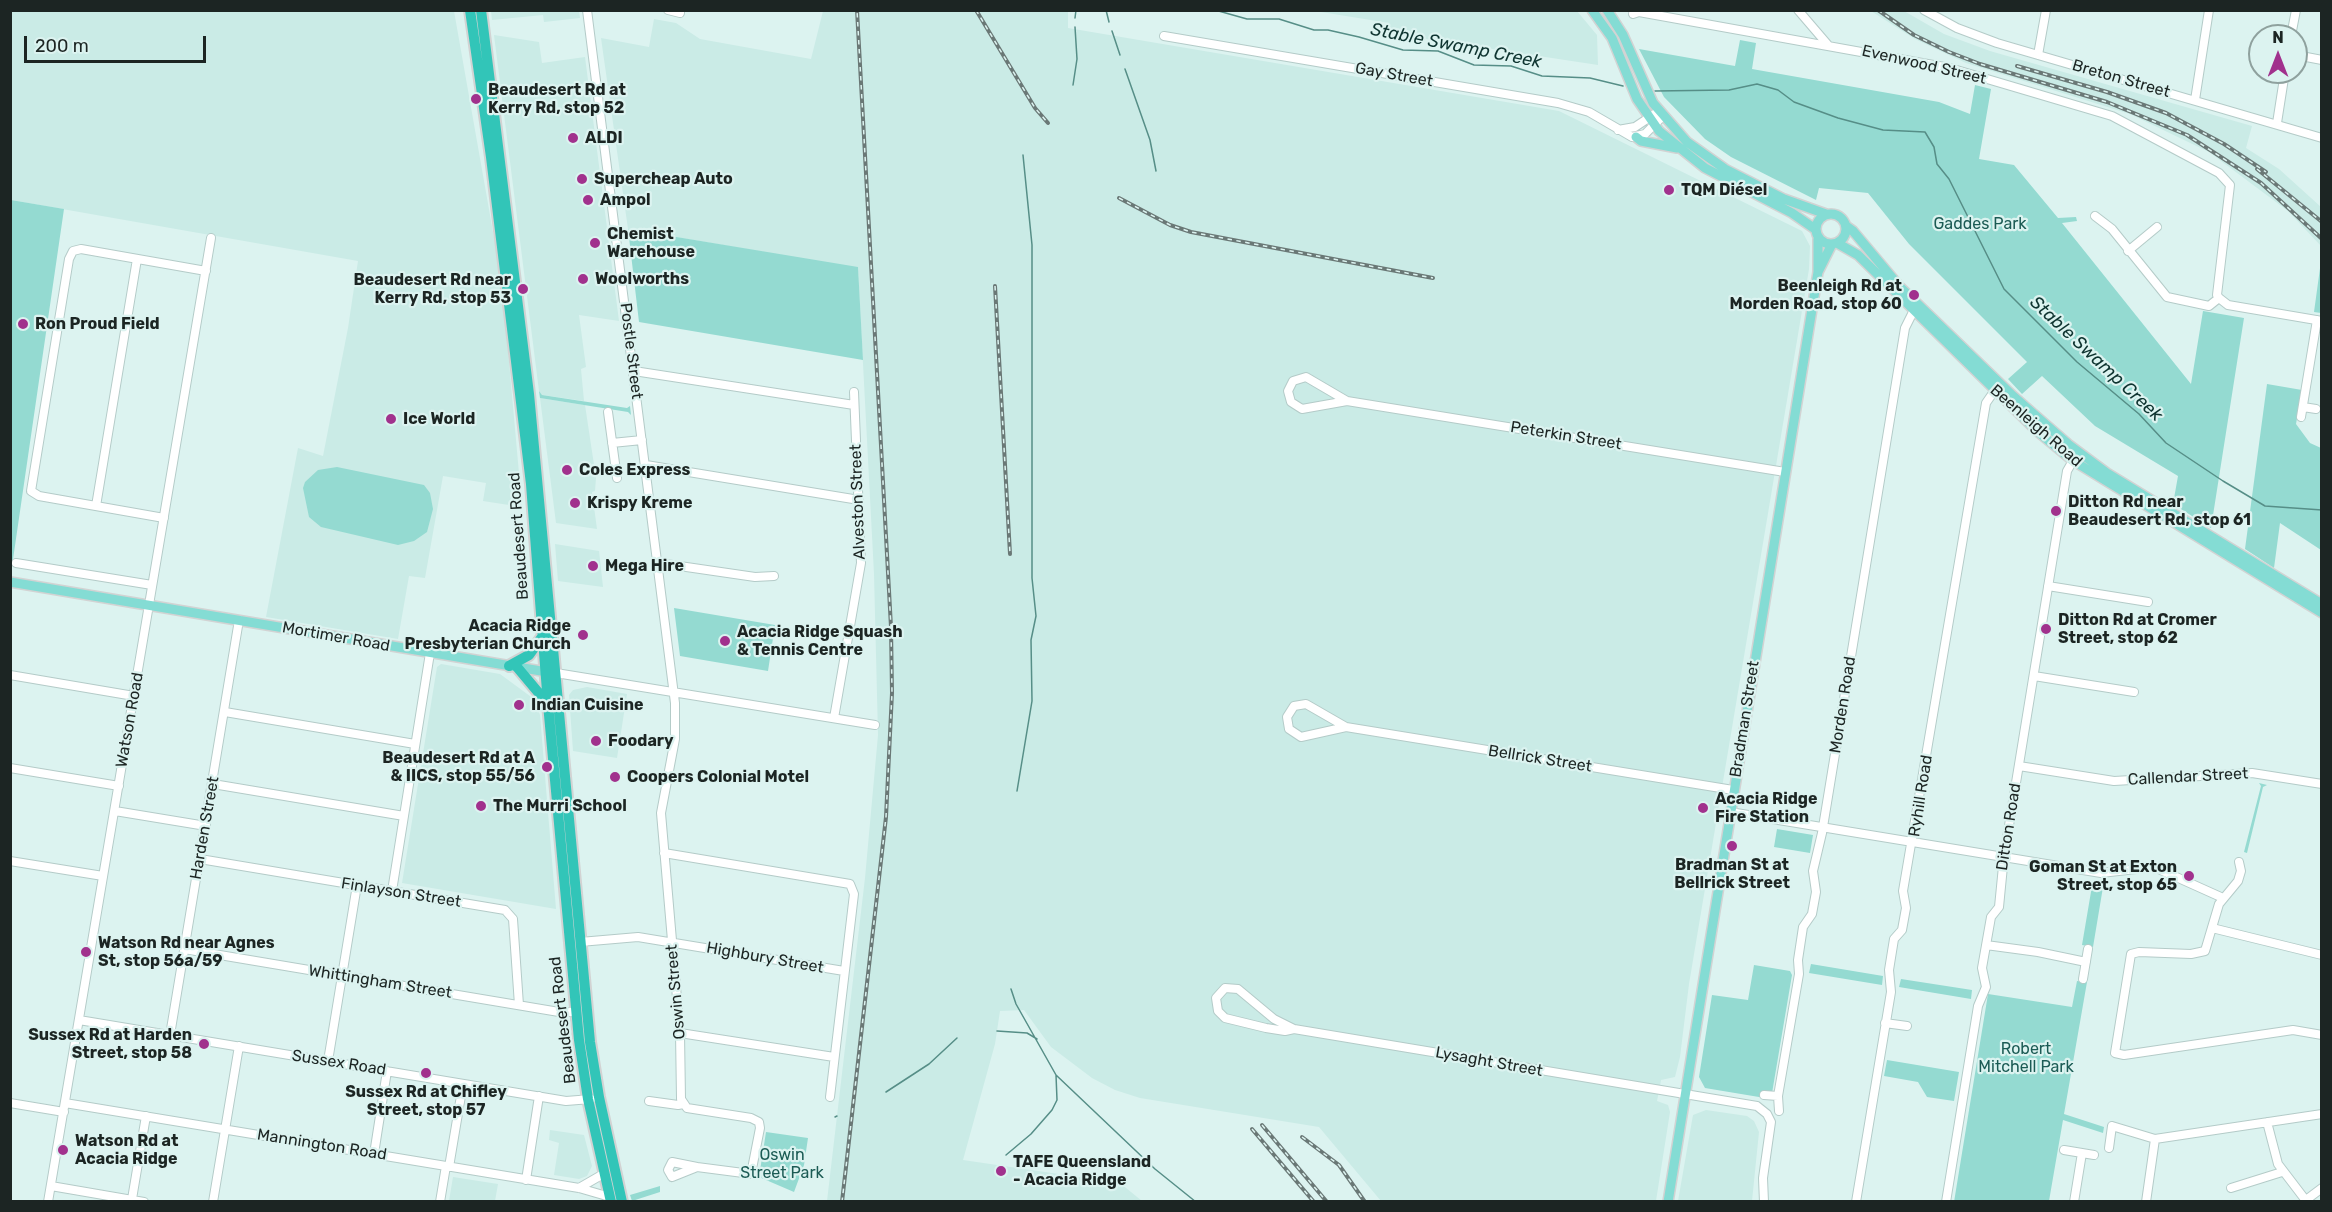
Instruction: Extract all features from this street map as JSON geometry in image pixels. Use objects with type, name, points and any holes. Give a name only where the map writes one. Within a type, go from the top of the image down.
[{"type":"highway","name":"Beaudesert Road","points":[[470,10],[488,133],[531,484],[542,637],[551,672],[548,704],[576,1012],[611,1199]]},
{"type":"highway","name":"Beaudesert Road","points":[[481,10],[529,394],[551,672],[580,942],[593,1098],[622,1202]]},
{"type":"highway","points":[[542,637],[529,655],[513,667],[548,704]]},
{"type":"main road","points":[[1592,10],[1612,38],[1633,90],[1652,121],[1677,148],[1706,168],[1792,213],[1817,234],[1835,244],[1845,236],[1846,226],[1841,217],[1784,199],[1716,164],[1687,142],[1661,114],[1641,80],[1623,35],[1609,11]]},
{"type":"main road","points":[[1636,137],[1641,141],[1677,148]]},
{"type":"main road","points":[[1817,234],[1818,220],[1826,214]]},
{"type":"main road","name":"Beenleigh Road","points":[[1846,226],[1853,231],[1900,288],[2075,456],[2322,604]]},
{"type":"main road","name":"Bradman Street","points":[[1668,1202],[1818,272],[1817,234]]},
{"type":"main road","name":"Bradman Street","points":[[1818,272],[1835,244]]},
{"type":"main road","name":"Beenleigh Road","points":[[1835,244],[1858,255],[1913,312],[1995,390],[2075,456],[2322,614]]},
{"type":"main road","name":"Mortimer Road","points":[[10,582],[551,672]]},
{"type":"street","name":"Postle Street","points":[[587,10],[674,692]]},
{"type":"street","points":[[668,10],[680,13]]},
{"type":"street","points":[[1798,10],[1828,45]]},
{"type":"street","name":"Breton Street","points":[[1924,10],[1987,39],[2322,138]]},
{"type":"street","points":[[2038,55],[2046,10]]},
{"type":"street","points":[[2195,100],[2209,10]]},
{"type":"street","points":[[1600,20],[1609,11]]},
{"type":"street","name":"Evenwood Street","points":[[1633,14],[1639,12],[1950,68],[2112,116],[2219,173],[2230,185],[2217,295],[2219,298]]},
{"type":"street","name":"Gay Street","points":[[1164,36],[1558,102],[1589,112],[1624,135],[1636,137]]},
{"type":"street","points":[[2277,123],[2283,84]]},
{"type":"street","points":[[1618,130],[1652,121],[1661,114]]},
{"type":"street","points":[[1636,137],[1645,134],[1652,121]]},
{"type":"street","points":[[2095,216],[2112,229],[2167,297],[2209,306],[2219,298],[2228,305],[2319,320],[2301,417]]},
{"type":"street","points":[[2128,251],[2157,227]]},
{"type":"street","name":"Watson Road","points":[[48,1202],[212,238]]},
{"type":"street","points":[[164,518],[39,496],[32,493],[30,486],[67,270],[73,251],[81,249],[206,271]]},
{"type":"street","points":[[96,506],[137,259]]},
{"type":"street","name":"Morden Road","points":[[1779,1111],[1778,1096],[1799,975],[1798,960],[1803,927],[1812,914],[1816,892],[1813,871],[1823,826],[1905,328],[1913,312]]},
{"type":"street","points":[[634,371],[854,405]]},
{"type":"street","name":"Peterkin Street","points":[[1347,400],[1302,409],[1291,402],[1288,391],[1293,381],[1306,377],[1347,400],[1785,472]]},
{"type":"street","name":"Ryhill Road","points":[[1856,1202],[1892,983],[1889,970],[1894,939],[1902,930],[1906,908],[1903,891],[1986,403],[1995,390]]},
{"type":"street","name":"Alveston Street","points":[[834,718],[861,563],[854,392]]},
{"type":"street","points":[[2303,407],[2316,409]]},
{"type":"street","points":[[608,412],[617,478]]},
{"type":"street","points":[[612,443],[642,440]]},
{"type":"street","name":"Ditton Road","points":[[1946,1202],[1978,1006],[1986,987],[1982,968],[1991,917],[1999,907],[2004,856],[2067,471],[2075,456]]},
{"type":"street","points":[[646,465],[859,500]]},
{"type":"street","points":[[16,563],[152,585]]},
{"type":"street","points":[[659,563],[755,577],[774,576]]},
{"type":"street","points":[[2048,586],[2148,602]]},
{"type":"street","name":"Harden Street","points":[[170,1035],[239,620]]},
{"type":"street","points":[[392,891],[430,653]]},
{"type":"street","name":"Mortimer Road","points":[[551,672],[875,725]]},
{"type":"street","points":[[10,675],[134,696]]},
{"type":"street","points":[[2034,676],[2134,692]]},
{"type":"street","name":"Oswin Street","points":[[674,692],[675,740],[661,813],[680,1032],[683,1104]]},
{"type":"street","name":"Bellrick Street","points":[[1346,727],[1306,704],[1294,706],[1287,717],[1289,729],[1301,736],[1346,727],[1733,790]]},
{"type":"street","points":[[225,712],[415,744]]},
{"type":"street","name":"Callendar Street","points":[[2019,766],[2114,781],[2252,773],[2322,784]]},
{"type":"street","points":[[10,768],[119,786]]},
{"type":"street","points":[[213,784],[404,816]]},
{"type":"street","points":[[115,811],[206,826]]},
{"type":"street","points":[[1730,812],[2101,873],[2154,867],[2223,898]]},
{"type":"street","points":[[664,854],[850,884],[854,894],[830,1097]]},
{"type":"street","name":"Finlayson Street","points":[[200,859],[505,910],[511,913],[519,1005]]},
{"type":"street","points":[[10,861],[104,876]]},
{"type":"street","points":[[2240,862],[2241,871],[2238,881],[2223,898],[2207,948],[2199,954],[2132,954],[2115,1042],[2115,1053],[2124,1054],[2293,1030],[2322,1035]]},
{"type":"street","points":[[328,1061],[357,885]]},
{"type":"street","points":[[2212,928],[2322,955]]},
{"type":"street","name":"Highbury Street","points":[[580,942],[638,937],[844,971]]},
{"type":"street","points":[[1986,945],[2038,952],[2086,962]]},
{"type":"street","name":"Whittingham Street","points":[[184,949],[559,1012],[576,1012]]},
{"type":"street","points":[[2083,979],[2088,949]]},
{"type":"street","name":"Lysaght Street","points":[[1294,1029],[1285,1031],[1225,1018],[1218,1011],[1216,998],[1225,988],[1238,989],[1274,1019],[1294,1029],[1755,1106],[1767,1114],[1771,1125],[1763,1178],[1764,1202]]},
{"type":"street","name":"Sussex Road","points":[[80,1020],[539,1096],[572,1101],[593,1098]]},
{"type":"street","points":[[1885,1023],[1907,1026]]},
{"type":"street","points":[[680,1032],[834,1057]]},
{"type":"street","points":[[213,1202],[239,1046]]},
{"type":"street","points":[[374,1154],[387,1071]]},
{"type":"street","points":[[440,1202],[463,1084]]},
{"type":"street","points":[[1764,1095],[1778,1096]]},
{"type":"street","points":[[526,1180],[539,1096]]},
{"type":"street","points":[[649,1101],[678,1106],[683,1104],[687,1108],[751,1118],[759,1122],[751,1174],[697,1167]]},
{"type":"street","points":[[10,1102],[64,1112]]},
{"type":"street","name":"Mannington Road","points":[[65,1103],[579,1188],[611,1199]]},
{"type":"street","points":[[2109,1148],[2112,1126],[2155,1139],[2322,1114]]},
{"type":"street","points":[[132,1199],[146,1116]]},
{"type":"street","points":[[2267,1122],[2278,1164],[2306,1201],[2322,1188]]},
{"type":"street","points":[[2146,1202],[2155,1139]]},
{"type":"street","points":[[2064,1150],[2094,1155]]},
{"type":"street","points":[[2074,1202],[2082,1153]]},
{"type":"street","points":[[2231,1188],[2282,1172]]},
{"type":"street","points":[[579,1188],[605,1173]]},
{"type":"street","points":[[51,1186],[142,1201]]},
{"type":"shaded area","points":[[10,11],[454,11],[502,283],[522,507],[483,501],[486,483],[443,476],[425,578],[409,576],[398,639],[266,617],[298,448],[323,456],[348,328],[358,261],[11,200]]},
{"type":"shaded area","points":[[491,11],[579,11],[580,18],[544,22],[543,15],[492,20]]},
{"type":"shaded area","points":[[823,11],[1068,11],[1068,28],[1559,111],[1802,231],[1810,246],[1809,269],[1689,984],[1680,1057],[1675,1077],[1661,1080],[1657,1101],[1668,1105],[1670,1112],[1656,1201],[1381,1201],[1319,1127],[1140,1098],[1115,1090],[1092,1078],[1051,1047],[1024,1010],[1000,1011],[995,1044],[963,1160],[1120,1183],[1142,1201],[827,1201],[865,878],[878,735],[874,574],[858,268],[628,229],[601,38],[649,47],[654,19],[676,23],[700,39],[811,59]]},
{"type":"shaded area","points":[[1315,11],[1577,11],[1597,35],[1598,65],[1387,33],[1389,23]]},
{"type":"shaded area","points":[[1871,11],[1904,11],[1944,34],[1990,51],[2252,126],[2246,148],[2279,169],[2321,207],[2321,246],[2288,211],[2209,152],[2130,114],[1966,63],[1915,39]]},
{"type":"shaded area","points":[[494,35],[539,42],[542,63],[585,57],[619,321],[579,315],[586,367],[581,369],[584,401],[542,395],[539,391]]},
{"type":"shaded area","points":[[540,398],[585,405],[596,478],[595,491],[592,492],[597,529],[556,523]]},
{"type":"shaded area","points":[[555,544],[599,551],[603,587],[558,581]]},
{"type":"shaded area","name":"The Murri School","points":[[441,664],[500,674],[534,699],[540,715],[556,909],[402,883],[437,667]]},
{"type":"shaded area","points":[[587,687],[627,694],[617,758],[573,751],[569,695],[573,690]]},
{"type":"shaded area","points":[[1706,1110],[1747,1116],[1754,1121],[1759,1132],[1752,1201],[1678,1201],[1693,1115]]},
{"type":"shaded area","points":[[550,1130],[584,1135],[592,1166],[587,1176],[579,1179],[554,1175],[559,1143],[549,1140]]},
{"type":"shaded area","points":[[453,1177],[498,1184],[495,1201],[449,1201]]},
{"type":"green space","name":"Gaddes Park","points":[[1740,40],[1756,43],[1752,69],[1939,102],[1970,114],[1975,85],[1991,89],[1979,159],[2014,165],[2058,218],[2076,217],[2077,221],[2062,223],[2191,384],[2203,311],[2244,318],[2211,528],[2173,504],[2178,476],[2095,426],[2042,376],[2022,394],[2008,379],[2027,362],[1909,244],[1868,193],[1819,188],[1816,200],[1731,157],[1705,139],[1664,97],[1639,49],[1735,66]]},
{"type":"green space","points":[[10,200],[64,209],[11,573]]},
{"type":"green space","points":[[628,229],[858,267],[863,360],[639,322]]},
{"type":"green space","points":[[2321,261],[2321,313],[2314,312]]},
{"type":"green space","points":[[2267,384],[2302,390],[2296,424],[2310,443],[2321,448],[2321,550],[2280,523],[2274,568],[2245,549]]},
{"type":"green space","points":[[539,391],[542,395],[627,408],[630,406],[631,415],[628,412],[540,398]]},
{"type":"green space","points":[[337,467],[424,485],[430,493],[433,509],[427,532],[414,541],[398,545],[321,527],[309,517],[303,488],[305,482],[318,470]]},
{"type":"green space","name":"Acacia Ridge Squash & Tennis Centre","points":[[674,608],[775,625],[768,671],[680,656]]},
{"type":"green space","points":[[2259,783],[2267,785],[2263,787],[2247,853],[2244,852],[2261,786]]},
{"type":"green space","points":[[1777,829],[1813,835],[1810,853],[1774,847]]},
{"type":"green space","points":[[2093,880],[2104,881],[2093,947],[2082,945]]},
{"type":"green space","points":[[1811,964],[1883,976],[1882,985],[1809,973]]},
{"type":"green space","points":[[1754,965],[1790,971],[1792,975],[1771,1099],[1705,1088],[1699,1077],[1712,995],[1748,1000]]},
{"type":"green space","points":[[1901,979],[1972,990],[1971,999],[1899,987]]},
{"type":"green space","name":"Robert Mitchell Park","points":[[2077,981],[2087,982],[2064,1114],[2104,1127],[2103,1133],[2063,1120],[2049,1201],[1954,1202],[1988,994],[2072,1007]]},
{"type":"green space","points":[[1887,1060],[1959,1072],[1954,1101],[1927,1097],[1918,1082],[1884,1076]]},
{"type":"green space","name":"Oswin Street Park","points":[[766,1132],[808,1138],[804,1165],[794,1192],[759,1177]]},
{"type":"green space","points":[[660,1186],[660,1192],[632,1201],[630,1195]]},
{"type":"waterway","points":[[1075,18],[1076,10]]},
{"type":"waterway","points":[[1106,10],[1109,22]]},
{"type":"waterway","name":"Stable Swamp Creek","points":[[1215,10],[1247,19],[1279,19],[1314,30],[1328,30],[1403,50],[1438,51],[1474,65],[1511,66],[1542,76],[1590,78],[1623,86]]},
{"type":"waterway","points":[[1073,85],[1077,59],[1075,27]]},
{"type":"waterway","points":[[1112,31],[1120,55]]},
{"type":"waterway","points":[[1125,69],[1150,140],[1156,171]]},
{"type":"waterway","name":"Stable Swamp Creek","points":[[1655,91],[1729,90],[1757,84],[1778,90],[1794,102],[1838,118],[1883,130],[1925,132],[1934,147],[1937,164],[1949,179],[2004,289],[2077,362],[2139,414],[2166,443],[2223,481],[2265,506],[2322,510]]},
{"type":"waterway","points":[[1017,791],[1032,701],[1031,640],[1036,616],[1032,578],[1032,245],[1023,155]]},
{"type":"waterway","points":[[1011,989],[1016,1004],[1056,1075],[1155,1169],[1196,1202]]},
{"type":"waterway","points":[[997,1031],[1027,1033],[1037,1039]]},
{"type":"waterway","points":[[886,1092],[929,1064],[957,1038]]},
{"type":"waterway","points":[[1006,1155],[1031,1134],[1052,1110],[1057,1100],[1056,1075]]},
{"type":"railway","points":[[842,1202],[886,817],[892,693],[891,627],[857,10]]},
{"type":"railway","points":[[976,10],[1035,108],[1048,123]]},
{"type":"railway","points":[[1878,10],[1914,35],[1949,52],[1980,64],[2107,102],[2187,135],[2261,183],[2322,239]]},
{"type":"railway","points":[[2017,66],[2107,92],[2166,113],[2224,144],[2266,172]]},
{"type":"railway","points":[[2257,169],[2322,222]]},
{"type":"railway","points":[[1119,198],[1170,225],[1191,232],[1433,278]]},
{"type":"railway","points":[[995,286],[1010,554]]},
{"type":"railway","points":[[1262,1125],[1327,1202]]},
{"type":"railway","points":[[1252,1129],[1314,1202]]},
{"type":"railway","points":[[1302,1137],[1339,1165],[1365,1202]]},
{"type":"place","name":"Beaudesert Rd at Kerry Rd, stop 52","points":[[476,99]]},
{"type":"place","name":"ALDI","points":[[573,138]]},
{"type":"place","name":"Supercheap Auto","points":[[582,179]]},
{"type":"place","name":"TQM Diésel","points":[[1669,190]]},
{"type":"place","name":"Ampol","points":[[588,200]]},
{"type":"place","name":"Chemist Warehouse","points":[[595,243]]},
{"type":"place","name":"Woolworths","points":[[583,279]]},
{"type":"place","name":"Beaudesert Rd near Kerry Rd, stop 53","points":[[523,289]]},
{"type":"place","name":"Beenleigh Rd at Morden Road, stop 60","points":[[1914,295]]},
{"type":"place","name":"Ron Proud Field","points":[[23,324]]},
{"type":"place","name":"Ice World","points":[[391,419]]},
{"type":"place","name":"Coles Express","points":[[567,470]]},
{"type":"place","name":"Krispy Kreme","points":[[575,503]]},
{"type":"place","name":"Ditton Rd near Beaudesert Rd, stop 61","points":[[2056,511]]},
{"type":"place","name":"Mega Hire","points":[[593,566]]},
{"type":"place","name":"Ditton Rd at Cromer Street, stop 62","points":[[2046,629]]},
{"type":"place","name":"Acacia Ridge Presbyterian Church","points":[[583,635]]},
{"type":"place","name":"Acacia Ridge Squash & Tennis Centre","points":[[725,641]]},
{"type":"place","name":"Indian Cuisine","points":[[519,705]]},
{"type":"place","name":"Foodary","points":[[596,741]]},
{"type":"place","name":"Beaudesert Rd at A & IICS, stop 55/56","points":[[547,767]]},
{"type":"place","name":"Coopers Colonial Motel","points":[[615,777]]},
{"type":"place","name":"The Murri School","points":[[481,806]]},
{"type":"place","name":"Acacia Ridge Fire Station","points":[[1703,808]]},
{"type":"place","name":"Bradman St at Bellrick Street","points":[[1732,846]]},
{"type":"place","name":"Goman St at Exton Street, stop 65","points":[[2189,876]]},
{"type":"place","name":"Watson Rd near Agnes St, stop 56a/59","points":[[86,952]]},
{"type":"place","name":"Sussex Rd at Harden Street, stop 58","points":[[204,1044]]},
{"type":"place","name":"Sussex Rd at Chifley Street, stop 57","points":[[426,1073]]},
{"type":"place","name":"Watson Rd at Acacia Ridge","points":[[63,1150]]},
{"type":"place","name":"TAFE Queensland - Acacia Ridge","points":[[1001,1171]]}]
